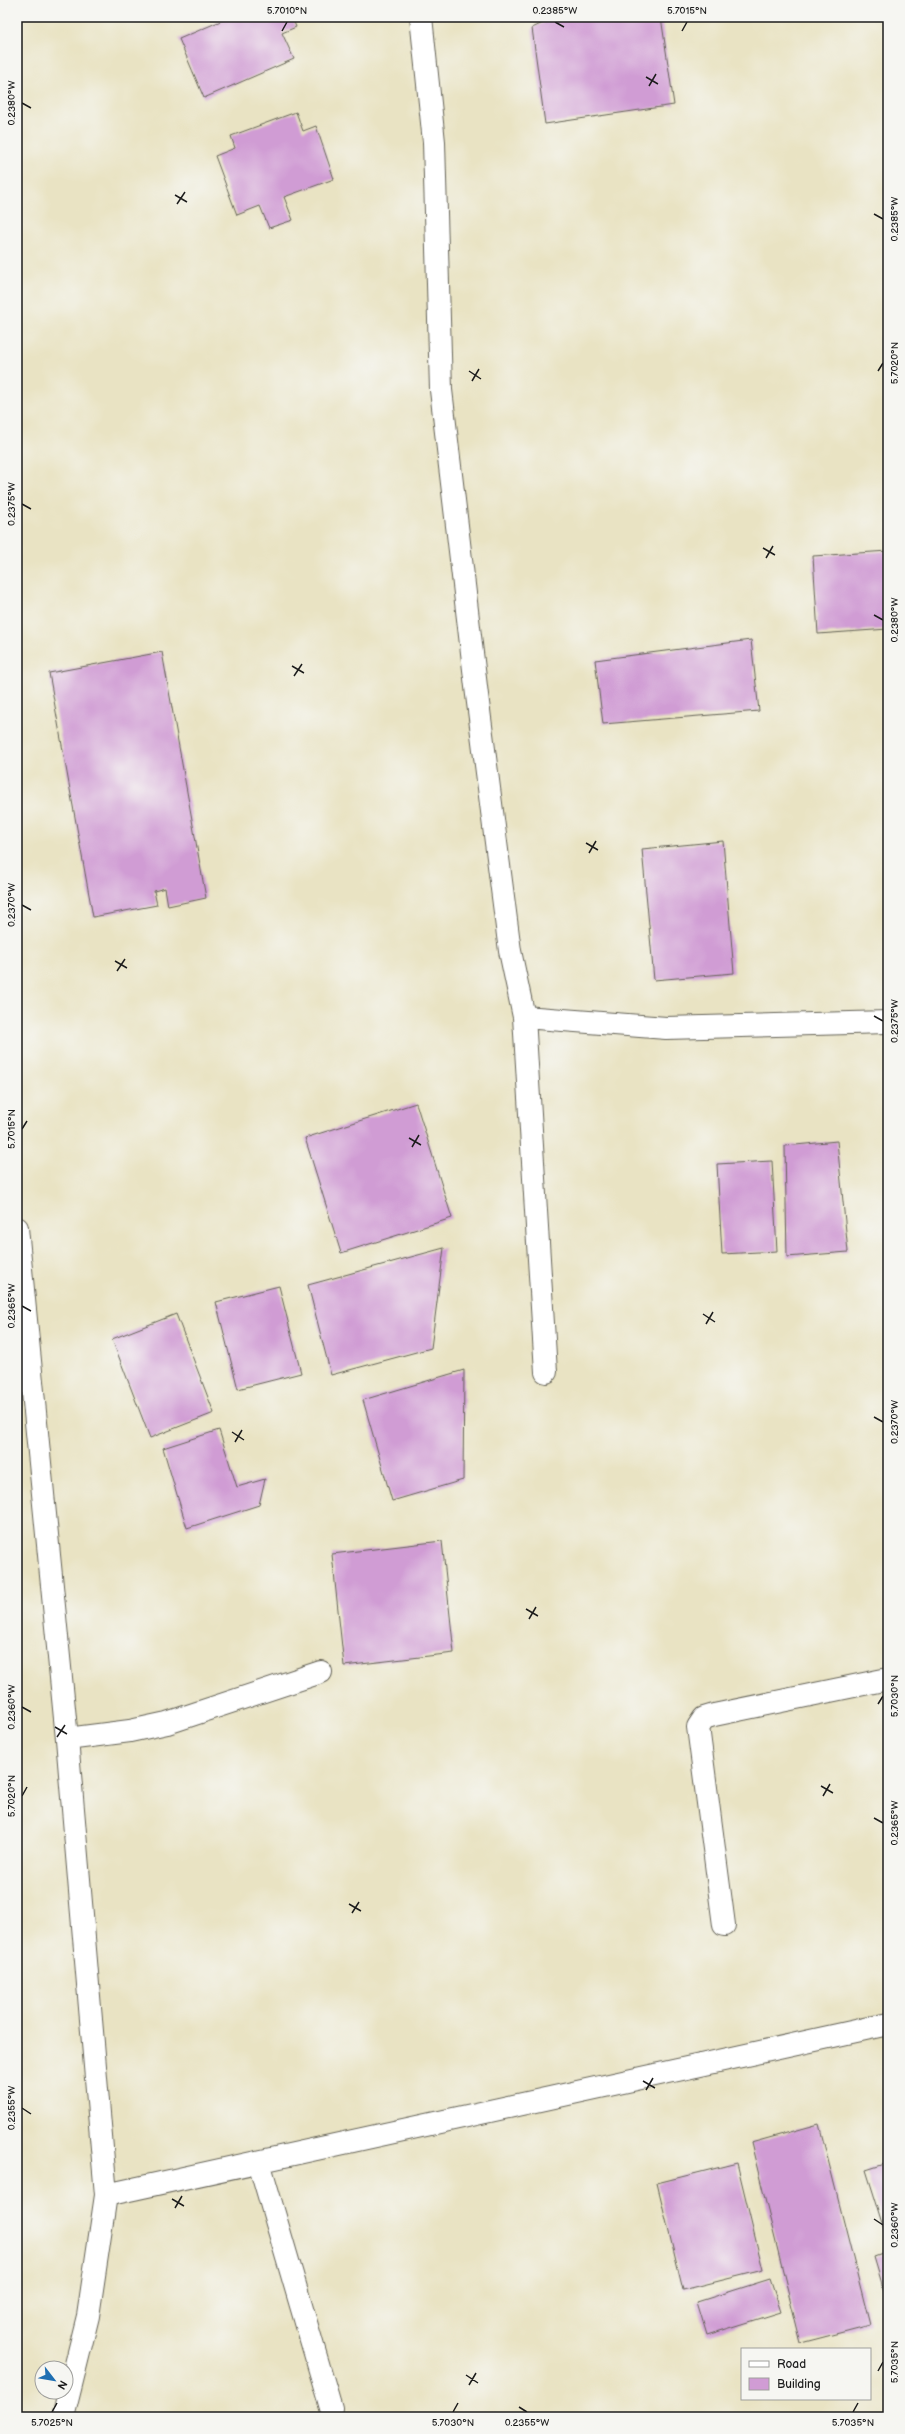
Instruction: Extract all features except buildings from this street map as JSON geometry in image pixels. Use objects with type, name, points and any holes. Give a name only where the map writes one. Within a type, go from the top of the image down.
[{"type":"street","points":[[420,17],[434,142],[441,390],[477,695],[510,951],[524,1017],[546,1372]]},
{"type":"street","points":[[524,1017],[666,1028],[888,1022]]},
{"type":"street","points":[[17,1228],[67,1739],[106,2195],[88,2316],[63,2417]]},
{"type":"street","points":[[67,1739],[130,1731],[167,1723],[321,1672]]},
{"type":"street","points":[[724,1925],[698,1727],[704,1718],[888,1679]]},
{"type":"street","points":[[106,2195],[888,2024]]},
{"type":"street","points":[[259,2162],[332,2408]]}]
